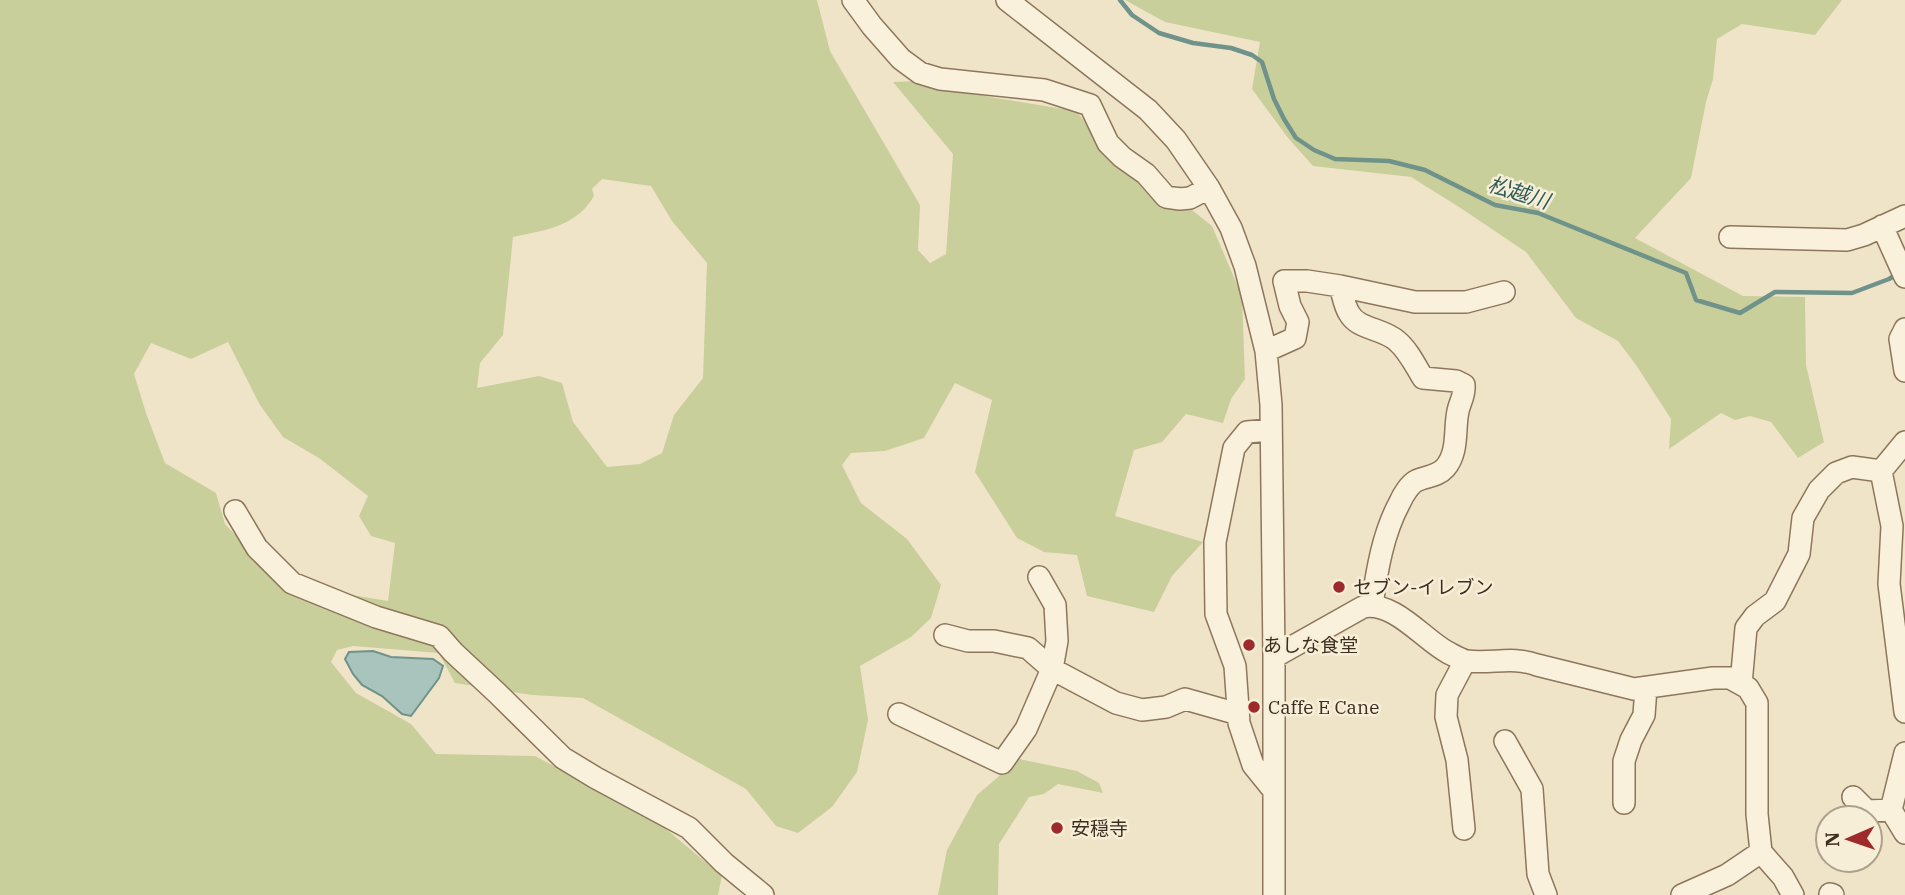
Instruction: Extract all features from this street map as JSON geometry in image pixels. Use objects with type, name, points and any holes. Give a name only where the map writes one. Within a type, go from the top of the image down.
[{"type":"street","points":[[853,0],[901,59],[920,73],[940,79],[1044,90],[1076,99],[1090,105],[1108,143],[1146,174],[1166,197],[1190,198],[1209,188]]},
{"type":"street","points":[[1007,0],[1148,110],[1176,140],[1209,188],[1231,228],[1245,266],[1266,351],[1271,430],[1274,895]]},
{"type":"street","points":[[1730,237],[1847,240],[1905,216]]},
{"type":"street","points":[[1882,226],[1905,277]]},
{"type":"street","points":[[1266,351],[1295,338],[1298,322],[1290,306],[1284,281],[1340,286],[1415,302],[1466,302],[1503,292]]},
{"type":"street","points":[[1340,286],[1348,312],[1355,321],[1397,341],[1423,378],[1456,380],[1464,385],[1457,413],[1453,452],[1446,467],[1433,476],[1414,482],[1400,501],[1377,571],[1372,605]]},
{"type":"street","points":[[1905,330],[1900,339],[1905,371]]},
{"type":"street","points":[[1271,430],[1247,432],[1234,448],[1214,542],[1216,614],[1235,666],[1239,723],[1253,765],[1274,791]]},
{"type":"street","points":[[1881,471],[1905,442]]},
{"type":"street","points":[[1741,684],[1746,628],[1755,616],[1775,601],[1799,554],[1803,518],[1819,490],[1836,473],[1852,467],[1881,471]]},
{"type":"street","points":[[1881,471],[1898,532],[1889,584],[1905,712]]},
{"type":"street","points":[[235,511],[257,548],[292,583],[376,617],[439,636],[563,758],[689,828],[724,863],[762,895]]},
{"type":"street","points":[[899,714],[1002,763],[1026,729],[1052,669],[1057,641],[1055,605],[1039,577]]},
{"type":"street","points":[[1274,657],[1363,607],[1372,605],[1400,617],[1446,651],[1465,661],[1524,660],[1634,689],[1730,678],[1748,688],[1758,703],[1757,814],[1761,852],[1783,877],[1793,895]]},
{"type":"street","points":[[945,635],[968,641],[1028,648],[1052,669],[1116,703],[1142,710],[1166,707],[1185,699],[1238,714]]},
{"type":"street","points":[[1464,829],[1457,760],[1446,717],[1447,695],[1465,661]]},
{"type":"street","points":[[1624,803],[1624,761],[1644,715],[1646,688]]},
{"type":"street","points":[[1505,741],[1532,789],[1538,874],[1546,895]]},
{"type":"street","points":[[1905,752],[1891,810],[1905,833]]},
{"type":"street","points":[[1853,797],[1867,811],[1891,810]]},
{"type":"street","points":[[1682,895],[1727,875],[1761,852]]},
{"type":"green space","points":[[0,0],[817,0],[830,51],[920,205],[918,250],[930,263],[946,254],[953,154],[893,82],[917,81],[990,97],[1076,111],[1120,165],[1192,210],[1212,226],[1242,296],[1245,379],[1231,399],[1223,423],[1186,414],[1162,442],[1134,450],[1115,516],[1203,542],[1172,576],[1154,612],[1087,596],[1077,555],[1044,552],[1017,538],[975,472],[992,400],[955,383],[924,438],[885,451],[851,453],[842,465],[861,503],[907,539],[941,585],[931,618],[911,637],[860,666],[868,720],[857,772],[832,807],[798,833],[776,826],[746,789],[583,698],[532,695],[455,683],[439,653],[353,646],[337,650],[331,662],[356,693],[411,724],[436,754],[535,756],[653,818],[722,876],[718,895],[0,895]],"holes":[[[602,179],[651,186],[672,221],[707,263],[703,378],[674,415],[662,453],[640,464],[607,467],[573,422],[562,383],[539,376],[477,388],[480,363],[503,335],[513,237],[569,221],[587,206],[594,196],[592,189]],[[228,342],[260,405],[283,437],[319,458],[368,496],[359,516],[371,536],[395,543],[388,601],[280,583],[225,524],[216,493],[165,463],[134,374],[151,343],[191,359]]]},
{"type":"green space","points":[[1125,0],[1842,0],[1815,35],[1742,24],[1717,39],[1713,79],[1691,178],[1635,238],[1743,296],[1805,297],[1806,365],[1824,442],[1798,458],[1771,422],[1750,416],[1735,420],[1721,413],[1669,449],[1671,419],[1636,365],[1618,341],[1576,318],[1526,252],[1411,177],[1313,166],[1288,138],[1252,89],[1260,42],[1165,22]]},
{"type":"green space","points":[[1019,759],[1077,771],[1099,783],[1103,793],[1058,784],[1044,794],[1029,797],[999,844],[998,895],[938,895],[947,850],[977,795]]},
{"type":"water","points":[[373,651],[391,657],[433,659],[443,666],[439,678],[411,716],[402,714],[382,696],[362,685],[345,659],[349,652]]},
{"type":"waterway","name":"松越川","points":[[1120,0],[1132,15],[1159,33],[1193,43],[1231,48],[1252,55],[1262,62],[1274,99],[1284,119],[1296,138],[1314,150],[1335,159],[1389,161],[1425,170],[1495,205],[1538,213],[1686,273],[1696,300],[1740,313],[1775,292],[1852,293],[1897,274]]},
{"type":"place","name":"セブン-イレブン","points":[[1339,587]]},
{"type":"place","name":"あしな食堂","points":[[1249,645]]},
{"type":"place","name":"Caffe E Cane","points":[[1254,707]]},
{"type":"place","name":"安穏寺","points":[[1057,828]]}]
